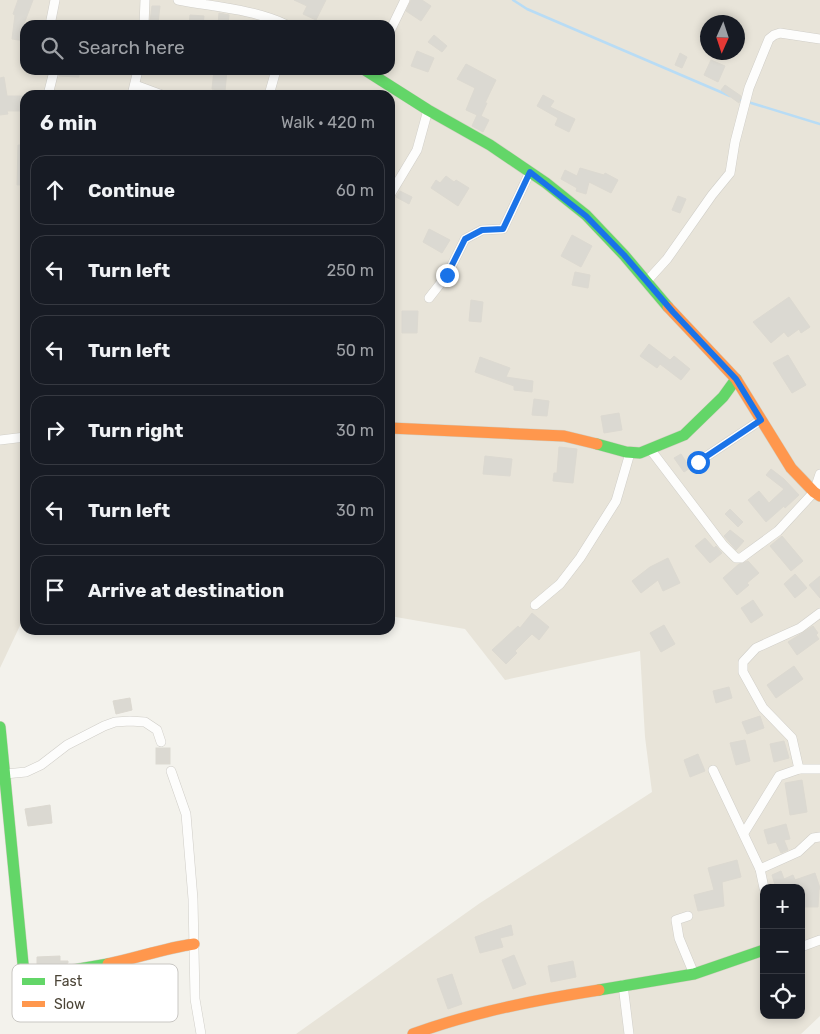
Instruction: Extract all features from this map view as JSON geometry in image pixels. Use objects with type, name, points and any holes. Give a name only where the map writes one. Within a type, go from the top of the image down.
[{"type":"street","points":[[51,20],[55,0]]},
{"type":"street","points":[[144,20],[145,0]]},
{"type":"street","points":[[178,0],[229,4],[277,20]]},
{"type":"street","points":[[395,21],[405,0]]},
{"type":"street","points":[[646,281],[667,259],[712,195],[730,173],[735,142],[749,88],[769,39],[780,33],[820,39]]},
{"type":"street","points":[[49,90],[53,75]]},
{"type":"street","points":[[134,90],[137,75]]},
{"type":"street","points":[[270,90],[275,75]]},
{"type":"street","points":[[373,75],[428,110],[490,145],[530,172],[586,216],[624,255],[736,379],[780,452],[817,494]]},
{"type":"street","points":[[135,85],[148,90]]},
{"type":"street","points":[[395,187],[417,150],[422,126],[428,110]]},
{"type":"street","points":[[429,298],[447,275],[465,239],[482,230],[503,229],[530,172]]},
{"type":"street","points":[[395,428],[564,436],[630,453],[640,453],[684,435],[723,397],[736,379]]},
{"type":"street","points":[[698,462],[761,420]]},
{"type":"street","points":[[0,440],[20,438]]},
{"type":"street","points":[[650,449],[716,536],[736,558],[740,558],[778,531],[817,494],[820,474]]},
{"type":"street","points":[[535,605],[560,584],[580,558],[616,501],[630,453]]},
{"type":"street","points":[[799,769],[792,738],[763,708],[744,672],[743,662],[756,648],[800,628],[820,613]]},
{"type":"street","points":[[5,774],[26,772],[41,765],[67,745],[115,722],[130,720],[145,722],[157,730],[161,742]]},
{"type":"street","points":[[0,727],[23,964]]},
{"type":"street","points":[[744,833],[779,776],[799,769],[820,769]]},
{"type":"street","points":[[713,770],[760,869],[763,884]]},
{"type":"street","points":[[171,771],[186,814],[193,899],[195,999],[201,1034]]},
{"type":"street","points":[[760,869],[798,852],[813,838],[820,837]]},
{"type":"street","points":[[688,916],[676,920],[679,938],[694,974]]},
{"type":"street","points":[[805,946],[820,940]]},
{"type":"street","points":[[106,964],[174,947],[194,944]]},
{"type":"street","points":[[413,1034],[449,1021],[533,1000],[694,974],[760,951]]},
{"type":"street","points":[[623,984],[629,1034]]},
{"type":"shaded area","points":[[0,0],[820,0],[820,1016],[801,1034],[296,1034],[480,903],[652,792],[645,737],[640,651],[505,680],[465,629],[395,617],[395,90],[20,90],[20,626],[0,668]]},
{"type":"building","points":[[18,0],[33,0],[26,20],[20,20],[20,40],[12,39],[15,15],[13,14]]},
{"type":"building","points":[[294,0],[326,0],[316,20],[303,14],[307,6]]},
{"type":"building","points":[[411,0],[422,0],[431,6],[421,21],[406,11]]},
{"type":"building","points":[[152,6],[160,6],[158,20],[150,20]]},
{"type":"building","points":[[219,13],[229,15],[228,20],[218,20]]},
{"type":"building","points":[[190,15],[204,16],[204,20],[190,20]]},
{"type":"building","points":[[434,35],[447,46],[442,52],[428,42]]},
{"type":"building","points":[[417,51],[434,58],[428,72],[411,66]]},
{"type":"building","points":[[680,53],[687,57],[682,68],[675,65]]},
{"type":"building","points":[[711,60],[725,66],[718,82],[704,75]]},
{"type":"building","points":[[466,64],[496,80],[481,116],[489,120],[483,132],[472,126],[477,115],[466,110],[475,88],[457,79]]},
{"type":"building","points":[[79,75],[79,77],[59,76]]},
{"type":"building","points":[[213,75],[227,75],[225,90],[212,89]]},
{"type":"building","points":[[4,77],[7,96],[20,96],[20,111],[7,111],[8,114],[0,115],[0,78]]},
{"type":"building","points":[[725,85],[741,96],[739,103],[721,90]]},
{"type":"building","points":[[543,95],[554,101],[550,107],[575,119],[569,132],[555,125],[558,118],[537,106]]},
{"type":"building","points":[[18,145],[20,145],[20,185],[17,185]]},
{"type":"building","points":[[580,168],[604,175],[605,173],[618,180],[611,193],[589,182],[586,194],[576,191],[577,188],[561,179],[565,170],[577,176]]},
{"type":"building","points":[[446,176],[454,182],[456,180],[469,188],[458,206],[431,188],[436,180],[440,183]]},
{"type":"building","points":[[400,191],[412,197],[409,204],[396,197]]},
{"type":"building","points":[[678,196],[686,199],[680,213],[672,210]]},
{"type":"building","points":[[429,229],[450,240],[442,253],[423,242]]},
{"type":"building","points":[[572,235],[592,246],[581,267],[561,256]]},
{"type":"building","points":[[575,272],[590,275],[588,288],[572,285]]},
{"type":"building","points":[[789,297],[810,327],[801,333],[799,329],[788,337],[784,332],[771,343],[753,322]]},
{"type":"building","points":[[471,300],[483,302],[481,322],[469,321]]},
{"type":"building","points":[[402,311],[418,311],[417,333],[402,333]]},
{"type":"building","points":[[649,344],[670,360],[674,356],[690,369],[681,380],[660,364],[657,368],[640,356]]},
{"type":"building","points":[[788,355],[806,385],[792,393],[773,363]]},
{"type":"building","points":[[480,357],[510,368],[506,377],[533,381],[532,392],[514,390],[514,386],[475,372]]},
{"type":"building","points":[[534,399],[549,401],[547,416],[532,415]]},
{"type":"building","points":[[619,413],[622,430],[604,433],[601,416]]},
{"type":"building","points":[[559,447],[577,449],[573,483],[553,481],[554,473],[557,473]]},
{"type":"building","points":[[681,454],[690,468],[684,472],[674,458]]},
{"type":"building","points":[[485,456],[512,459],[510,476],[483,474]]},
{"type":"building","points":[[771,469],[784,479],[799,495],[766,522],[748,500],[759,491],[769,503],[784,489],[766,475]]},
{"type":"building","points":[[730,509],[743,522],[738,527],[725,514]]},
{"type":"building","points":[[730,530],[744,541],[736,550],[724,536]]},
{"type":"building","points":[[782,536],[803,561],[791,571],[770,546]]},
{"type":"building","points":[[705,538],[714,548],[716,546],[722,553],[710,563],[695,546]]},
{"type":"building","points":[[668,558],[680,583],[663,591],[658,580],[641,593],[632,581],[650,567]]},
{"type":"building","points":[[748,561],[759,573],[737,595],[723,578],[739,564]]},
{"type":"building","points":[[795,574],[807,588],[795,598],[784,584]]},
{"type":"building","points":[[820,576],[820,598],[809,585]]},
{"type":"building","points":[[753,600],[763,615],[751,623],[741,608]]},
{"type":"building","points":[[532,613],[549,627],[539,640],[532,634],[515,651],[517,653],[506,664],[492,650],[518,626],[520,628]]},
{"type":"building","points":[[664,625],[675,644],[661,652],[650,633]]},
{"type":"building","points":[[813,626],[818,633],[816,635],[819,639],[797,655],[788,642]]},
{"type":"building","points":[[794,666],[803,679],[776,698],[767,685]]},
{"type":"building","points":[[729,687],[732,698],[716,703],[713,691]]},
{"type":"building","points":[[130,698],[132,710],[116,714],[113,701]]},
{"type":"building","points":[[760,716],[764,728],[747,734],[742,722]]},
{"type":"building","points":[[745,740],[750,761],[736,765],[730,743]]},
{"type":"building","points":[[784,741],[789,758],[774,762],[770,744]]},
{"type":"building","points":[[156,748],[170,748],[170,764],[156,764]]},
{"type":"building","points":[[698,754],[705,771],[690,777],[684,760]]},
{"type":"building","points":[[802,780],[807,812],[790,815],[785,783]]},
{"type":"building","points":[[50,805],[52,823],[28,826],[25,809]]},
{"type":"building","points":[[786,824],[790,839],[784,840],[788,850],[781,853],[776,842],[768,844],[764,830]]},
{"type":"building","points":[[737,860],[741,877],[722,882],[724,906],[698,911],[694,895],[714,890],[708,868]]},
{"type":"building","points":[[781,871],[784,879],[793,875],[795,880],[815,873],[820,888],[818,907],[805,907],[805,884],[775,884],[772,875]]},
{"type":"building","points":[[511,925],[513,935],[500,938],[503,947],[480,953],[475,937]]},
{"type":"building","points":[[514,955],[526,984],[513,989],[502,960]]},
{"type":"building","points":[[60,956],[60,961],[68,961],[68,963],[37,964],[37,957]]},
{"type":"building","points":[[573,961],[576,977],[551,982],[548,966]]},
{"type":"building","points":[[452,974],[462,1004],[448,1009],[437,979]]},
{"type":"waterway","points":[[513,0],[527,9],[730,96]]},
{"type":"waterway","points":[[738,99],[820,124]]},
{"type":"traffic: fast","points":[[373,75],[428,110],[490,145],[546,183],[586,215],[624,255],[668,307]]},
{"type":"traffic: fast","points":[[597,444],[626,452],[640,453],[684,435],[723,397],[736,379]]},
{"type":"traffic: fast","points":[[0,727],[23,964]]},
{"type":"traffic: fast","points":[[599,990],[694,974],[760,951]]},
{"type":"traffic: slow","points":[[668,307],[736,379],[791,468],[820,496]]},
{"type":"traffic: slow","points":[[395,428],[564,436],[597,444]]},
{"type":"traffic: slow","points":[[108,964],[194,944]]},
{"type":"traffic: slow","points":[[413,1034],[459,1019],[505,1008],[599,990]]},
{"type":"route","points":[[447,275],[465,239],[482,230],[503,229],[530,172],[546,183],[586,216],[624,255],[673,312],[736,379],[755,408],[761,420],[734,436],[698,462]]}]
